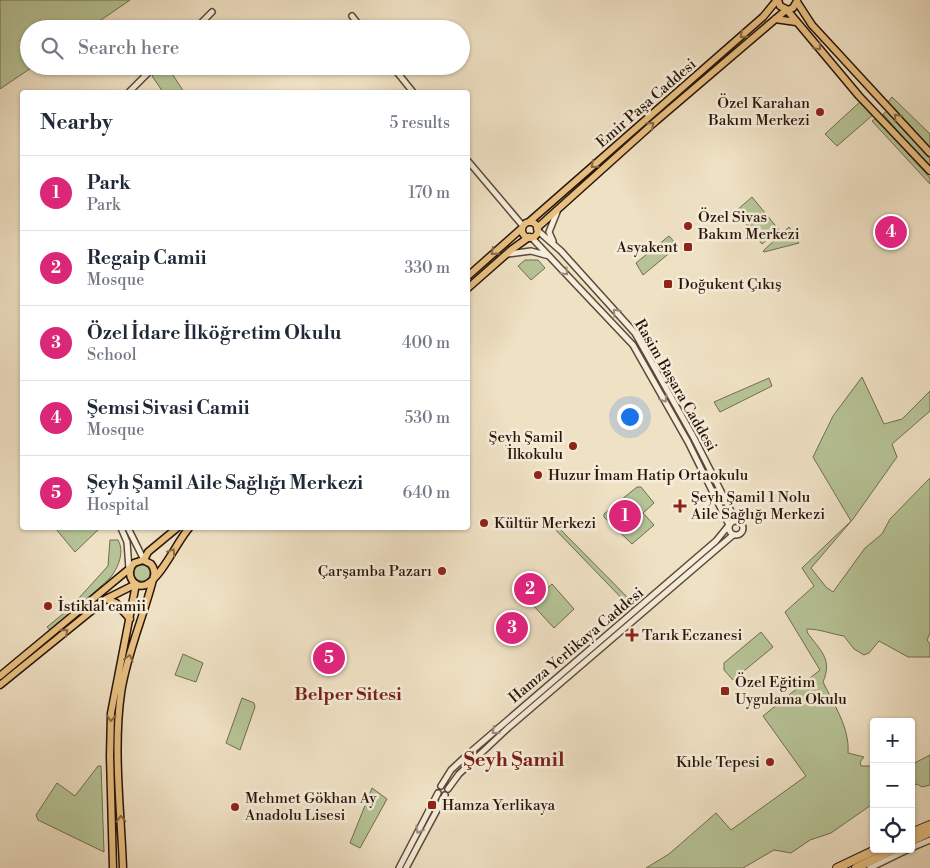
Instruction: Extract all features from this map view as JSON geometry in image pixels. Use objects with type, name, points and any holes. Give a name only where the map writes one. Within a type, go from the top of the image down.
[{"type":"highway","points":[[915,831],[930,824]]},
{"type":"highway","points":[[915,839],[930,832]]},
{"type":"highway","points":[[837,868],[870,852]]},
{"type":"highway","points":[[856,868],[887,853]]},
{"type":"main road","points":[[777,0],[780,6],[786,10],[859,96],[930,171]]},
{"type":"main road","name":"Emir Paşa Caddesi","points":[[470,274],[763,17],[777,0]]},
{"type":"main road","points":[[797,1],[812,25],[930,153]]},
{"type":"main road","name":"Emir Paşa Caddesi","points":[[530,237],[559,206],[774,19],[786,10],[793,8],[797,1]]},
{"type":"main road","points":[[774,19],[796,22]]},
{"type":"main road","points":[[530,237],[524,235],[525,225],[534,223],[537,229]]},
{"type":"main road","points":[[470,286],[505,255],[530,237]]},
{"type":"main road","points":[[144,560],[148,552],[175,530]]},
{"type":"main road","points":[[0,685],[106,599],[136,584],[147,584],[188,530]]},
{"type":"main road","points":[[0,676],[135,562],[144,560],[153,566],[154,576],[130,652],[120,704],[118,743],[123,868]]},
{"type":"main road","points":[[129,569],[130,578],[136,584]]},
{"type":"main road","points":[[112,868],[111,713],[136,584]]},
{"type":"main road","points":[[106,599],[122,608],[130,619]]},
{"type":"street","points":[[204,20],[212,12]]},
{"type":"street","points":[[352,16],[355,20]]},
{"type":"street","points":[[131,90],[146,75]]},
{"type":"street","points":[[399,75],[411,90]]},
{"type":"street","points":[[470,163],[525,225]]},
{"type":"street","points":[[559,206],[549,232],[561,251]]},
{"type":"street","name":"Rasim Başara Caddesi","points":[[537,229],[561,251],[635,333],[694,438],[736,521]]},
{"type":"street","name":"Rasim Başara Caddesi","points":[[530,237],[633,345],[688,442],[729,525]]},
{"type":"street","points":[[505,255],[531,251],[550,256]]},
{"type":"street","points":[[736,521],[741,523],[743,529],[739,534],[734,535],[729,530],[729,525],[736,521]]},
{"type":"street","name":"Hamza Yerlikaya Caddesi","points":[[438,792],[452,770],[466,756],[709,547],[729,525]]},
{"type":"street","points":[[122,530],[127,542],[129,569]]},
{"type":"street","points":[[129,530],[144,560]]},
{"type":"street","name":"Hamza Yerlikaya Caddesi","points":[[445,795],[458,774],[504,731],[734,535]]},
{"type":"street","points":[[441,786],[448,789]]},
{"type":"street","points":[[399,868],[438,792],[445,795],[406,868]]},
{"type":"street","points":[[915,847],[930,840]]},
{"type":"street","points":[[870,868],[902,853]]},
{"type":"green space","points":[[0,0],[130,0],[101,20],[20,20],[21,75],[0,89]]},
{"type":"green space","points":[[173,75],[183,90],[162,90],[152,76]]},
{"type":"green space","points":[[892,97],[930,134],[930,148],[888,102]]},
{"type":"green space","points":[[862,100],[874,114],[837,146],[825,134]]},
{"type":"green space","points":[[887,111],[930,159],[930,168],[883,114]]},
{"type":"green space","points":[[876,118],[930,178],[930,184],[872,121]]},
{"type":"green space","points":[[752,197],[779,230],[762,244],[736,211]]},
{"type":"green space","points":[[789,227],[799,243],[763,251]]},
{"type":"green space","points":[[669,236],[678,246],[643,275],[636,263]]},
{"type":"green space","points":[[525,260],[538,260],[545,268],[531,280],[518,266]]},
{"type":"green space","points":[[862,377],[884,424],[902,419],[930,391],[930,411],[892,444],[897,457],[853,519],[811,568],[826,587],[833,592],[865,548],[882,534],[890,519],[930,478],[930,633],[927,640],[930,644],[930,657],[908,657],[879,641],[869,653],[864,655],[854,649],[844,636],[807,629],[807,632],[824,655],[826,661],[826,674],[823,682],[844,725],[848,753],[864,757],[860,762],[861,766],[870,766],[870,806],[831,833],[810,840],[791,853],[774,850],[743,868],[646,868],[669,854],[716,813],[731,830],[806,776],[763,716],[820,670],[785,612],[814,586],[802,568],[851,521],[813,457],[833,416]]},
{"type":"green space","points":[[769,378],[772,386],[720,412],[714,402]]},
{"type":"green space","points":[[637,487],[641,487],[654,503],[643,513],[654,525],[632,544],[604,517],[604,514]]},
{"type":"green space","points":[[551,520],[636,606],[633,610],[548,522]]},
{"type":"green space","points":[[57,530],[98,530],[75,552]]},
{"type":"green space","points":[[110,540],[118,540],[121,550],[120,560],[113,574],[51,631],[47,627],[69,609],[108,566]]},
{"type":"green space","points":[[139,565],[145,565],[150,570],[148,579],[139,581],[134,576],[134,570]]},
{"type":"green space","points":[[552,584],[574,609],[554,628],[531,603]]},
{"type":"green space","points":[[761,632],[773,647],[733,680],[724,670],[724,663]]},
{"type":"green space","points":[[183,654],[203,663],[196,682],[175,675]]},
{"type":"green space","points":[[242,698],[254,703],[255,707],[240,750],[226,743]]},
{"type":"green space","points":[[930,755],[930,785],[922,787],[915,785],[915,763]]},
{"type":"green space","points":[[98,766],[101,766],[104,852],[38,820],[36,815],[57,783],[75,796]]},
{"type":"green space","points":[[372,788],[387,799],[360,848],[350,843]]},
{"type":"place","name":"Özel Karahan Bakım Merkezi","points":[[820,112]]},
{"type":"place","name":"Özel Sivas Bakım Merkezi","points":[[688,226]]},
{"type":"place","name":"Şemsi Sivasi Camii","points":[[891,232]]},
{"type":"place","name":"Asyakent","points":[[688,247]]},
{"type":"place","name":"Doğukent Çıkış","points":[[668,284]]},
{"type":"place","name":"Şeyh Şamil İlkokulu","points":[[573,446]]},
{"type":"place","name":"Huzur İmam Hatip Ortaokulu","points":[[538,475]]},
{"type":"place","name":"Şeyh Şamil 1 Nolu Aile Sağlığı Merkezi","points":[[680,506]]},
{"type":"place","name":"Park","points":[[625,516]]},
{"type":"place","name":"Kültür Merkezi","points":[[484,523]]},
{"type":"place","name":"Çarşamba Pazarı","points":[[442,571]]},
{"type":"place","name":"Regaip Camii","points":[[530,589]]},
{"type":"place","name":"İstiklal camii","points":[[48,606]]},
{"type":"place","name":"Özel İdare İlköğretim Okulu","points":[[512,628]]},
{"type":"place","name":"Tarık Eczanesi","points":[[632,635]]},
{"type":"place","name":"Şeyh Şamil Aile Sağlığı Merkezi","points":[[329,658]]},
{"type":"place","name":"Özel Eğitim Uygulama Okulu","points":[[725,691]]},
{"type":"place","name":"Kıble Tepesi","points":[[770,762]]},
{"type":"place","name":"Hamza Yerlikaya","points":[[432,805]]},
{"type":"place","name":"Mehmet Gökhan Ay Anadolu Lisesi","points":[[235,807]]},
{"type":"district","name":"Belper Sitesi","points":[[348,694]]},
{"type":"district","name":"Şeyh Şamil","points":[[514,759]]}]
